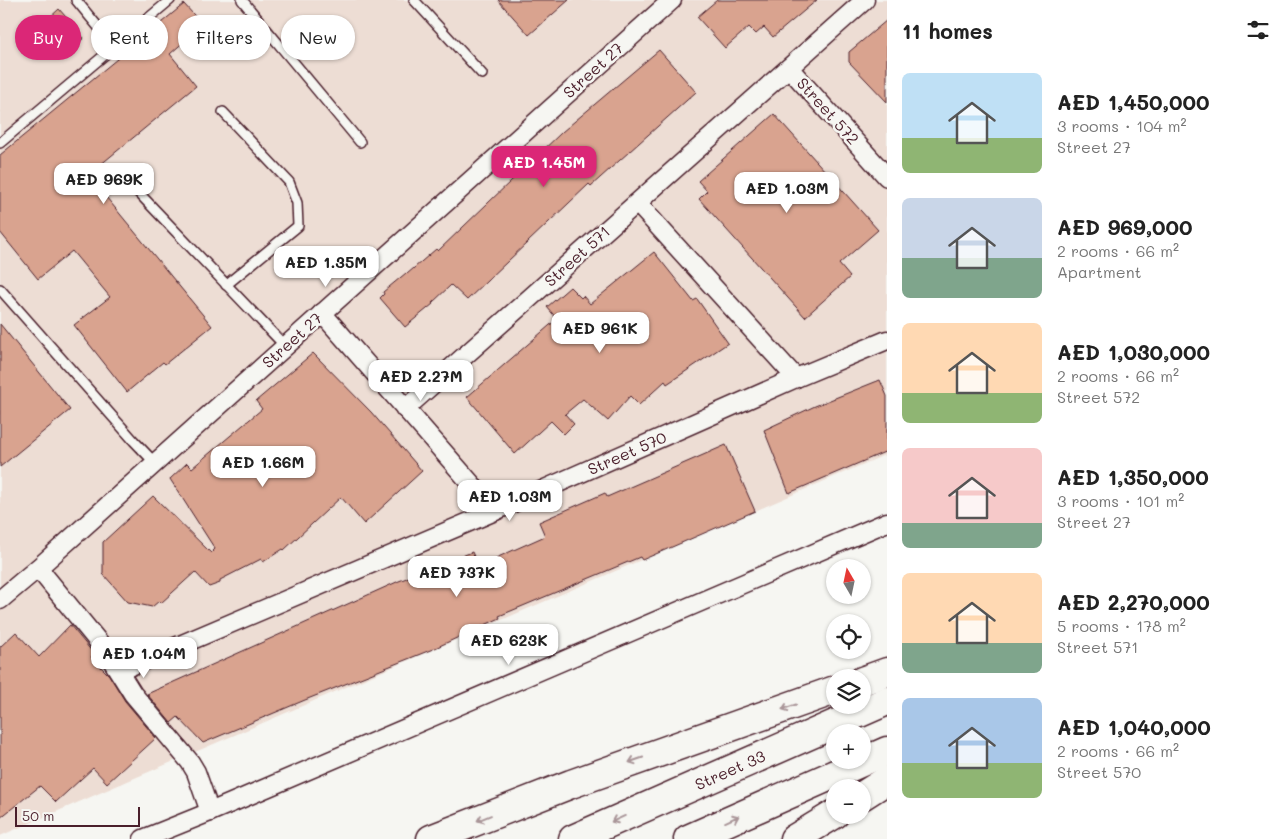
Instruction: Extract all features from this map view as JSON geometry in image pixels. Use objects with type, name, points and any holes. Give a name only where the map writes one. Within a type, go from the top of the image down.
[{"type":"highway","points":[[871,678],[887,672]]},
{"type":"highway","points":[[430,839],[580,780],[826,693]]},
{"type":"highway","name":"Street 33","points":[[572,839],[887,701]]},
{"type":"highway","points":[[688,839],[887,751]]},
{"type":"highway","points":[[871,790],[887,780]]},
{"type":"highway","points":[[794,839],[826,819]]},
{"type":"street","name":"Street 27","points":[[0,600],[672,0]]},
{"type":"street","name":"Street 571","points":[[405,409],[865,0]]},
{"type":"street","name":"Street 572","points":[[789,68],[887,177]]},
{"type":"street","points":[[637,203],[796,378]]},
{"type":"street","points":[[322,313],[495,511]]},
{"type":"street","name":"Street 570","points":[[119,671],[495,511],[796,378],[887,340]]},
{"type":"street","points":[[143,839],[887,522]]},
{"type":"street","points":[[38,568],[106,651],[134,694],[190,762],[196,772],[210,812]]},
{"type":"lane","points":[[76,0],[91,18]]},
{"type":"lane","points":[[152,15],[170,0]]},
{"type":"lane","points":[[242,0],[360,142]]},
{"type":"lane","points":[[414,0],[482,74]]},
{"type":"lane","points":[[0,143],[98,60]]},
{"type":"lane","points":[[224,112],[289,182],[297,203],[298,226],[226,285]]},
{"type":"lane","points":[[136,190],[285,346]]},
{"type":"lane","points":[[0,289],[134,442],[155,462]]},
{"type":"shaded area","points":[[0,0],[887,0],[887,454],[0,836]]},
{"type":"building","points":[[498,0],[569,0],[529,35]]},
{"type":"building","points":[[717,0],[817,0],[773,37],[764,27],[756,34],[749,27],[725,48],[697,17]]},
{"type":"building","points":[[184,4],[194,15],[178,15],[178,47],[170,54],[196,86],[88,175],[212,326],[165,364],[163,362],[127,392],[74,325],[110,297],[72,251],[38,279],[0,232],[0,155],[116,60],[168,60],[168,17]]},
{"type":"building","points":[[59,9],[64,15],[52,15]]},
{"type":"building","points":[[887,20],[887,102],[849,62],[849,52]]},
{"type":"building","points":[[659,50],[696,92],[591,186],[589,184],[467,300],[451,285],[433,304],[405,327],[380,298],[384,294],[383,292],[436,249],[438,251],[562,132]]},
{"type":"building","points":[[774,114],[878,230],[839,264],[850,277],[805,317],[699,199],[707,191],[698,181]]},
{"type":"building","points":[[654,252],[693,301],[697,299],[728,343],[667,384],[665,381],[639,405],[630,396],[608,421],[583,399],[565,414],[574,424],[564,434],[551,421],[515,454],[467,397],[557,319],[547,307],[570,287],[581,298],[583,296],[590,304]]},
{"type":"building","points":[[0,324],[70,410],[0,467]]},
{"type":"building","points":[[313,353],[371,412],[422,471],[364,524],[341,497],[284,550],[263,562],[261,559],[220,580],[220,583],[209,587],[195,572],[161,603],[159,601],[152,607],[128,602],[103,574],[103,542],[153,496],[211,553],[215,549],[170,479],[187,463],[192,468],[262,409],[256,401]]},
{"type":"building","points":[[880,380],[887,396],[887,451],[789,493],[764,430],[815,406]]},
{"type":"building","points":[[726,445],[755,511],[642,560],[640,557],[499,616],[500,618],[433,649],[203,743],[178,717],[171,723],[147,694],[399,581],[472,552],[478,566],[545,536],[539,522],[605,493],[607,497]]},
{"type":"building","points":[[70,625],[94,654],[91,657],[109,675],[125,701],[156,738],[107,783],[93,768],[56,802],[40,786],[0,818],[0,647],[16,632],[39,657]]}]
